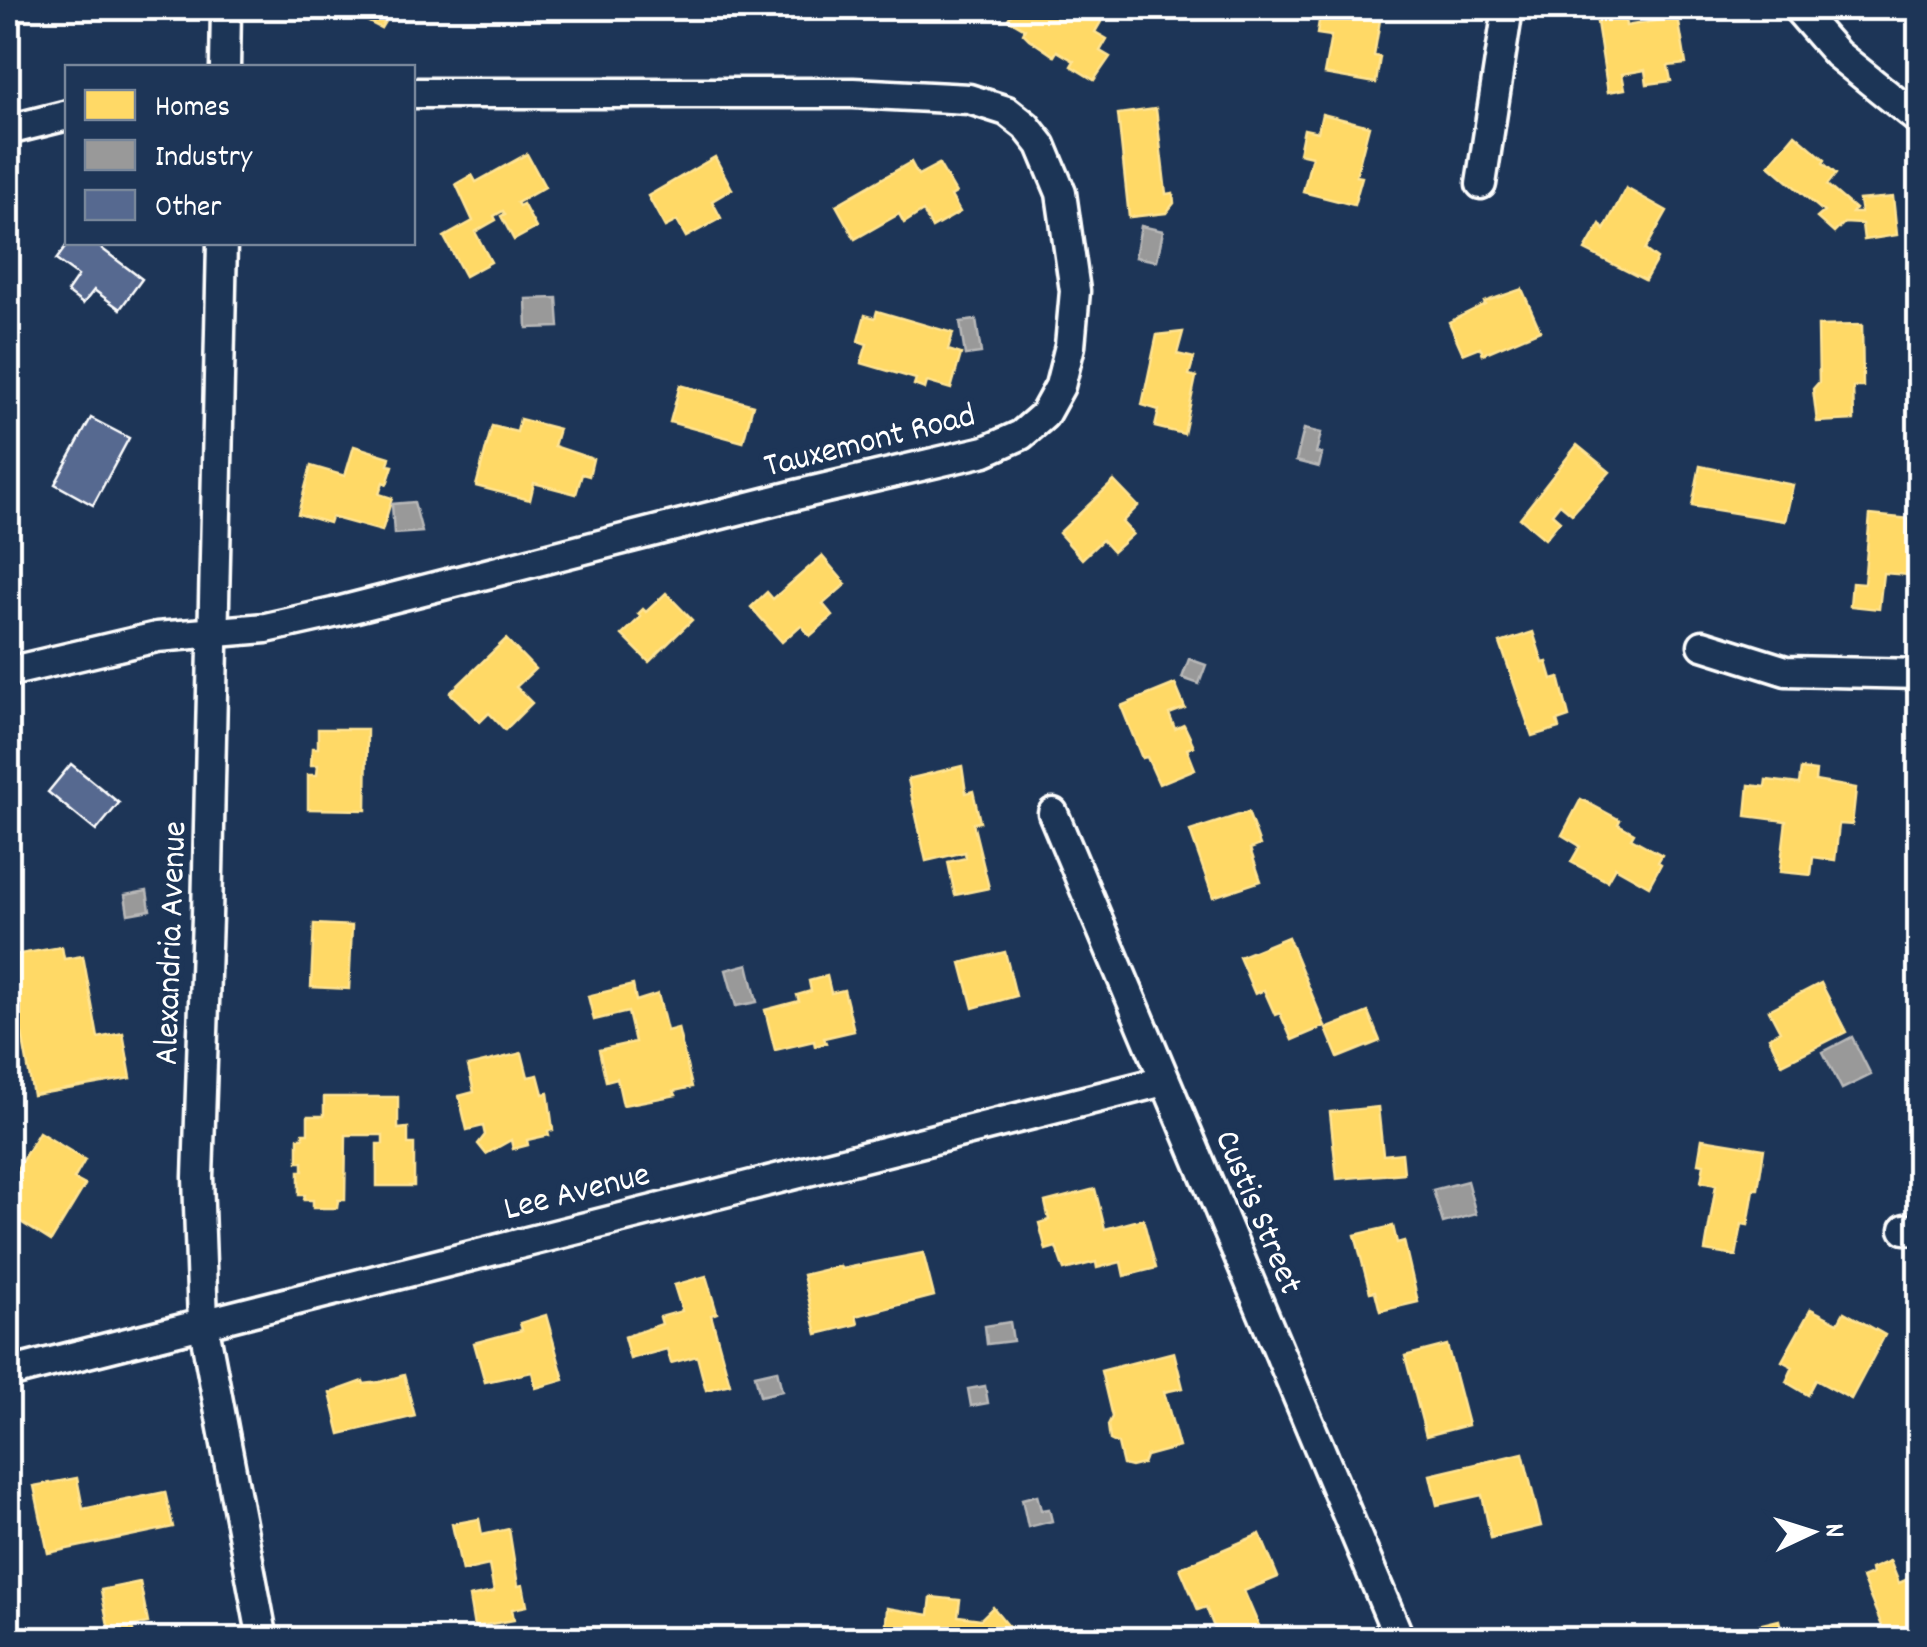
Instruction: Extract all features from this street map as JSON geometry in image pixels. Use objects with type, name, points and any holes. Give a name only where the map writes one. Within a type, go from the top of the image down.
[{"type":"street","points":[[225,65],[226,8]]},
{"type":"street","points":[[1481,184],[1508,8]]},
{"type":"street","points":[[1797,8],[1837,54],[1920,121]]},
{"type":"street","name":"Tauxemont Road","points":[[8,672],[156,637],[266,628],[333,613],[984,451],[1021,435],[1044,415],[1060,386],[1070,346],[1075,292],[1061,194],[1040,145],[1026,126],[1007,111],[969,100],[853,93],[415,93]]},
{"type":"street","points":[[8,130],[65,116]]},
{"type":"street","name":"Alexandria Avenue","points":[[222,245],[198,1177],[202,1322],[263,1640]]},
{"type":"street","points":[[1703,645],[1786,671],[1920,674]]},
{"type":"street","name":"Custis Street","points":[[1053,813],[1400,1640]]},
{"type":"street","name":"Lee Avenue","points":[[8,1372],[1164,1081]]},
{"type":"building: Homes","points":[[349,8],[393,8],[381,28],[349,12]]},
{"type":"building: Homes","points":[[1015,8],[1092,8],[1105,15],[1095,32],[1107,39],[1100,51],[1110,57],[1094,80],[1071,66],[1074,61],[1057,51],[1054,56],[1029,39],[1023,33],[1025,29],[1008,19]]},
{"type":"building: Homes","points":[[1316,8],[1382,8],[1374,56],[1380,57],[1376,83],[1324,74],[1331,36],[1317,34],[1320,15],[1315,14]]},
{"type":"building: Homes","points":[[1624,11],[1626,26],[1678,17],[1686,64],[1668,66],[1671,81],[1647,84],[1645,70],[1622,74],[1625,89],[1608,92],[1596,16]]},
{"type":"building: Homes","points":[[1156,109],[1166,194],[1173,193],[1174,203],[1166,213],[1129,217],[1118,114]]},
{"type":"building: Homes","points":[[1322,114],[1369,126],[1356,176],[1362,177],[1354,205],[1303,192],[1312,156],[1299,153],[1304,129],[1318,132]]},
{"type":"building: Homes","points":[[1795,134],[1836,174],[1827,185],[1855,209],[1852,213],[1861,213],[1859,200],[1893,197],[1897,235],[1864,240],[1862,224],[1844,223],[1834,233],[1817,218],[1824,212],[1769,165]]},
{"type":"building: Homes","points":[[527,154],[545,187],[517,203],[523,204],[536,228],[514,240],[501,216],[503,211],[494,216],[496,220],[475,232],[491,262],[465,276],[444,237],[473,221],[456,184],[472,175],[476,182]]},
{"type":"building: Homes","points":[[715,157],[732,189],[712,201],[721,218],[686,237],[677,221],[665,227],[648,196]]},
{"type":"building: Homes","points":[[911,162],[918,175],[939,164],[956,193],[951,196],[960,212],[932,228],[923,211],[904,223],[899,214],[855,239],[836,205]]},
{"type":"building: Homes","points":[[1626,188],[1667,211],[1645,250],[1657,259],[1645,280],[1585,250],[1600,224],[1604,230]]},
{"type":"building: Homes","points":[[1522,289],[1540,330],[1483,354],[1480,347],[1463,354],[1449,322],[1484,302]]},
{"type":"building: Homes","points":[[877,311],[953,333],[948,350],[961,354],[951,389],[927,382],[925,389],[914,385],[916,379],[861,363],[867,344],[858,341],[865,315],[875,318]]},
{"type":"building: Homes","points":[[1862,325],[1863,387],[1853,387],[1854,420],[1817,422],[1813,389],[1819,382],[1818,326]]},
{"type":"building: Homes","points":[[1183,332],[1177,354],[1194,358],[1189,375],[1196,377],[1184,434],[1155,427],[1159,410],[1142,405],[1157,335]]},
{"type":"building: Homes","points":[[680,385],[753,405],[743,442],[670,422]]},
{"type":"building: Homes","points":[[520,419],[559,429],[554,446],[593,459],[589,476],[582,474],[576,494],[534,483],[530,500],[476,486],[492,426],[517,432]]},
{"type":"building: Homes","points":[[1577,445],[1610,472],[1572,514],[1560,504],[1552,514],[1560,521],[1545,539],[1520,518]]},
{"type":"building: Homes","points":[[354,446],[390,457],[388,465],[393,466],[379,494],[392,498],[382,531],[331,517],[329,523],[298,514],[311,466],[345,476]]},
{"type":"building: Homes","points":[[1700,466],[1793,485],[1785,521],[1692,506]]},
{"type":"building: Homes","points":[[1114,481],[1138,506],[1122,522],[1133,534],[1113,552],[1102,540],[1082,559],[1059,533]]},
{"type":"building: Homes","points":[[1870,515],[1920,520],[1920,550],[1911,549],[1908,575],[1883,573],[1879,609],[1850,606],[1852,583],[1864,584]]},
{"type":"building: Homes","points":[[822,556],[846,584],[823,604],[833,616],[810,636],[801,625],[782,642],[751,607],[767,592],[773,599]]},
{"type":"building: Homes","points":[[666,593],[692,620],[649,662],[622,635],[641,617],[638,614],[643,609],[646,612]]},
{"type":"building: Homes","points":[[1533,632],[1552,679],[1559,677],[1569,717],[1557,721],[1559,728],[1532,736],[1500,643]]},
{"type":"building: Homes","points":[[506,639],[535,669],[516,687],[532,703],[505,730],[489,713],[480,722],[450,693]]},
{"type":"building: Homes","points":[[1175,684],[1185,708],[1169,714],[1175,729],[1184,725],[1194,746],[1187,749],[1195,769],[1159,784],[1147,757],[1142,758],[1121,706]]},
{"type":"building: Homes","points":[[318,729],[367,729],[366,810],[308,809],[308,775],[317,775],[318,765],[311,765],[312,748],[318,748]]},
{"type":"building: Homes","points":[[962,766],[966,793],[973,791],[980,822],[973,823],[989,888],[955,895],[948,862],[966,858],[965,852],[926,861],[908,779]]},
{"type":"building: Homes","points":[[1801,769],[1816,771],[1815,781],[1856,788],[1852,825],[1839,824],[1835,860],[1813,857],[1811,875],[1780,872],[1786,821],[1746,816],[1749,785],[1765,787],[1766,780],[1799,784]]},
{"type":"building: Homes","points":[[1581,799],[1620,820],[1618,824],[1634,833],[1631,838],[1662,855],[1649,886],[1615,867],[1607,881],[1571,862],[1580,846],[1562,835]]},
{"type":"building: Homes","points":[[1248,812],[1260,845],[1250,849],[1261,881],[1213,897],[1190,831]]},
{"type":"building: Homes","points":[[314,924],[352,926],[349,989],[311,987]]},
{"type":"building: Homes","points":[[1288,937],[1325,1026],[1292,1040],[1264,990],[1255,994],[1239,957]]},
{"type":"building: Homes","points":[[62,947],[64,959],[83,956],[98,1038],[123,1033],[131,1078],[33,1095],[8,956]]},
{"type":"building: Homes","points":[[1005,952],[1016,996],[973,1008],[961,963]]},
{"type":"building: Homes","points":[[827,976],[831,993],[844,990],[854,1031],[824,1038],[826,1043],[815,1046],[814,1041],[775,1050],[765,1010],[799,1001],[797,995],[811,991],[809,981]]},
{"type":"building: Homes","points":[[1821,983],[1846,1032],[1782,1064],[1769,1037],[1780,1031],[1769,1010]]},
{"type":"building: Homes","points":[[633,985],[636,1001],[658,994],[667,1031],[678,1028],[692,1087],[674,1091],[676,1095],[623,1105],[617,1078],[606,1081],[599,1050],[635,1042],[628,1012],[594,1020],[588,996]]},
{"type":"building: Homes","points":[[1368,1012],[1380,1041],[1338,1058],[1326,1029]]},
{"type":"building: Homes","points":[[522,1053],[528,1077],[538,1075],[543,1094],[548,1093],[553,1130],[548,1131],[549,1135],[527,1140],[528,1145],[513,1149],[511,1140],[486,1154],[478,1144],[485,1135],[483,1126],[467,1130],[459,1096],[474,1092],[468,1066]]},
{"type":"building: Homes","points":[[324,1097],[398,1097],[398,1129],[408,1128],[408,1144],[414,1144],[414,1186],[377,1186],[377,1144],[383,1144],[383,1135],[346,1135],[345,1200],[338,1200],[337,1208],[313,1208],[313,1200],[304,1200],[305,1195],[299,1195],[303,1162],[298,1162],[298,1138],[308,1133],[308,1116],[324,1116]]},
{"type":"building: Homes","points":[[1378,1107],[1383,1155],[1402,1153],[1404,1173],[1337,1179],[1330,1112]]},
{"type":"building: Homes","points":[[39,1132],[85,1160],[74,1179],[85,1185],[51,1241],[8,1214],[8,1184]]},
{"type":"building: Homes","points":[[1702,1139],[1764,1149],[1758,1189],[1754,1189],[1748,1225],[1742,1224],[1736,1256],[1705,1251],[1716,1185],[1701,1182],[1704,1164],[1698,1163]]},
{"type":"building: Homes","points":[[1095,1189],[1105,1229],[1143,1219],[1156,1268],[1124,1276],[1121,1262],[1097,1268],[1096,1262],[1064,1270],[1056,1247],[1046,1250],[1039,1223],[1049,1220],[1045,1202]]},
{"type":"building: Homes","points":[[1393,1226],[1397,1243],[1404,1241],[1418,1302],[1380,1311],[1375,1291],[1370,1292],[1355,1235]]},
{"type":"building: Homes","points":[[923,1253],[934,1296],[856,1316],[858,1324],[817,1334],[803,1275]]},
{"type":"building: Homes","points":[[706,1276],[717,1313],[711,1315],[730,1384],[706,1390],[697,1356],[671,1363],[667,1349],[630,1359],[624,1337],[662,1324],[660,1317],[682,1311],[674,1285]]},
{"type":"building: Homes","points":[[1811,1309],[1838,1323],[1844,1312],[1885,1335],[1851,1399],[1816,1380],[1808,1395],[1786,1382],[1793,1367],[1782,1361]]},
{"type":"building: Homes","points":[[546,1315],[564,1380],[536,1388],[532,1372],[485,1382],[474,1343],[522,1330],[520,1323]]},
{"type":"building: Homes","points":[[1447,1345],[1468,1425],[1426,1436],[1405,1356]]},
{"type":"building: Homes","points":[[1174,1352],[1183,1388],[1164,1392],[1179,1447],[1146,1456],[1143,1464],[1123,1465],[1118,1444],[1110,1440],[1108,1425],[1112,1417],[1101,1371]]},
{"type":"building: Homes","points":[[404,1375],[415,1416],[340,1434],[330,1393],[363,1381],[380,1382]]},
{"type":"building: Homes","points":[[1523,1453],[1541,1526],[1491,1538],[1482,1495],[1437,1505],[1430,1475]]},
{"type":"building: Homes","points":[[77,1478],[83,1509],[165,1492],[173,1527],[48,1553],[34,1486]]},
{"type":"building: Homes","points":[[479,1519],[482,1535],[509,1529],[518,1586],[523,1585],[527,1606],[512,1609],[514,1620],[474,1627],[469,1597],[494,1592],[489,1565],[462,1571],[452,1524]]},
{"type":"building: Homes","points":[[1260,1534],[1278,1577],[1244,1591],[1265,1640],[1219,1640],[1206,1607],[1198,1610],[1180,1568]]},
{"type":"building: Homes","points":[[1920,1558],[1920,1612],[1914,1614],[1920,1630],[1888,1640],[1862,1578],[1872,1574],[1871,1569],[1890,1561],[1899,1583],[1917,1575],[1911,1561]]},
{"type":"building: Homes","points":[[140,1582],[148,1623],[132,1626],[135,1640],[88,1640],[87,1634],[109,1630],[101,1590]]},
{"type":"building: Homes","points":[[931,1597],[960,1600],[958,1616],[981,1619],[993,1607],[1020,1640],[885,1640],[887,1608],[929,1615]]},
{"type":"building: Homes","points":[[1779,1620],[1784,1640],[1703,1640],[1703,1638]]},
{"type":"building: Industry","points":[[1141,226],[1163,231],[1157,261],[1135,257]]},
{"type":"building: Industry","points":[[557,298],[559,327],[527,328],[526,299]]},
{"type":"building: Industry","points":[[976,320],[981,353],[965,355],[960,322]]},
{"type":"building: Industry","points":[[1304,429],[1321,433],[1316,453],[1322,454],[1319,467],[1296,461]]},
{"type":"building: Industry","points":[[414,502],[422,532],[394,534],[392,504]]},
{"type":"building: Industry","points":[[1189,659],[1206,665],[1199,684],[1182,678]]},
{"type":"building: Industry","points":[[147,891],[150,910],[128,914],[125,895]]},
{"type":"building: Industry","points":[[748,964],[757,1002],[736,1006],[726,970]]},
{"type":"building: Industry","points":[[1852,1037],[1871,1075],[1842,1089],[1823,1052]]},
{"type":"building: Industry","points":[[1467,1181],[1476,1214],[1443,1223],[1433,1190]]},
{"type":"building: Industry","points":[[1010,1322],[1013,1341],[987,1344],[985,1326]]},
{"type":"building: Industry","points":[[777,1370],[782,1391],[760,1396],[755,1375]]},
{"type":"building: Industry","points":[[985,1386],[988,1403],[971,1406],[968,1389]]},
{"type":"building: Industry","points":[[1037,1495],[1041,1510],[1049,1509],[1052,1521],[1028,1527],[1022,1499]]},
{"type":"building: Other","points":[[67,245],[97,245],[142,279],[120,309],[94,290],[83,304],[67,292],[78,276],[56,260]]},
{"type":"building: Other","points":[[91,418],[129,438],[93,505],[55,484]]},
{"type":"building: Other","points":[[71,764],[119,803],[96,831],[48,792]]}]
